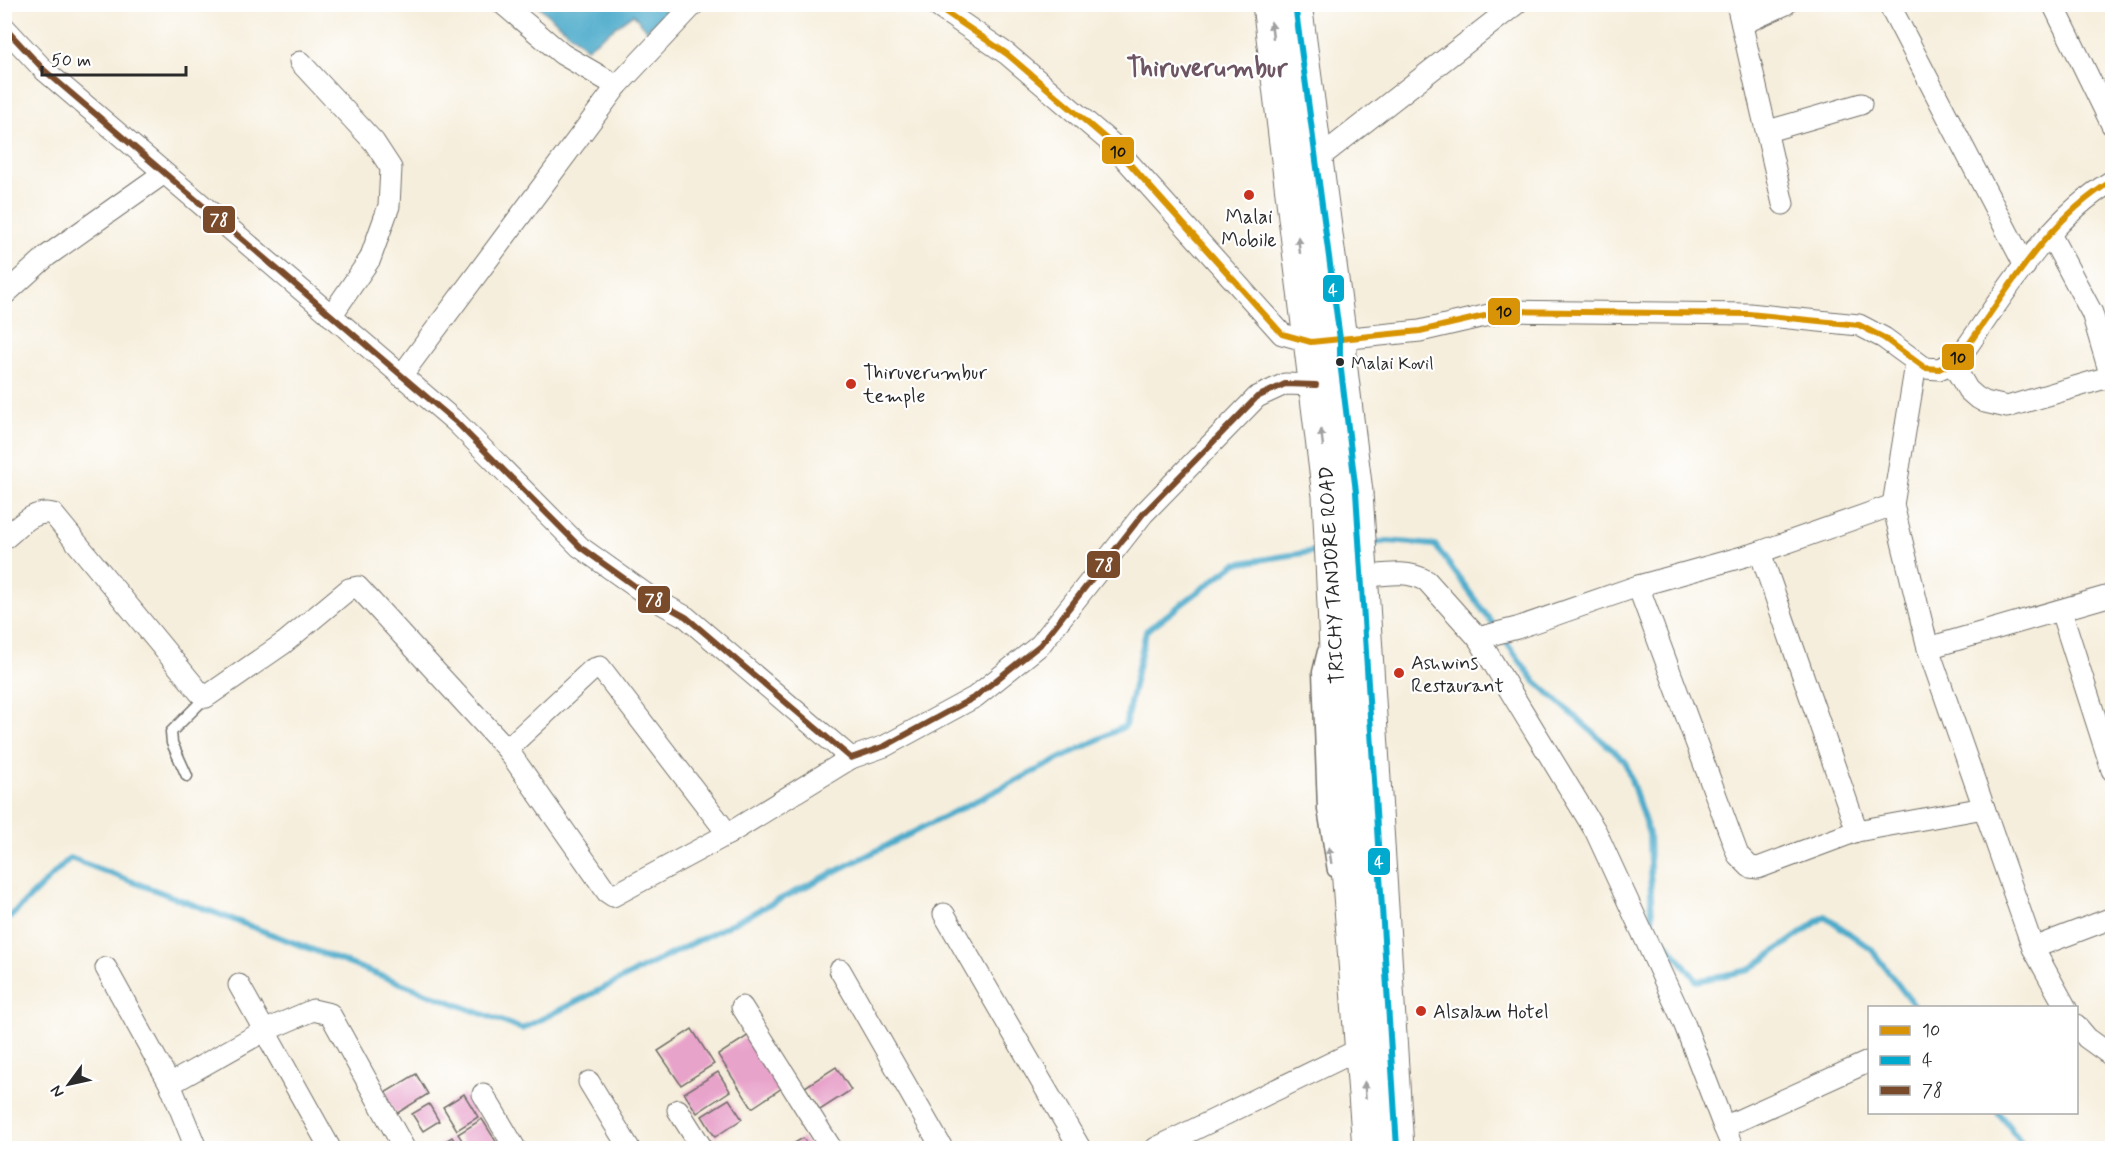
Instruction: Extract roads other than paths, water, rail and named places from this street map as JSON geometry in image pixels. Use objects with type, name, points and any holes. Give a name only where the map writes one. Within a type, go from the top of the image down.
[{"type":"highway","name":"TRICHY TANJORE ROAD","points":[[1269,4],[1325,341],[1340,362],[1347,583],[1397,1149]]},
{"type":"highway","name":"TRICHY TANJORE ROAD","points":[[1295,4],[1315,161],[1325,341],[1316,385],[1343,494]]},
{"type":"highway","name":"TRICHY TANJORE ROAD","points":[[1347,583],[1343,801],[1369,1149]]},
{"type":"street","points":[[503,4],[562,54],[617,86]]},
{"type":"street","points":[[401,376],[617,86],[694,4]]},
{"type":"street","points":[[934,4],[1007,54],[1111,143],[1282,334],[1325,341],[1420,331],[1506,311],[1749,314],[1859,325],[1884,338],[1916,364],[1925,368],[1939,369],[1952,363],[1964,351],[2025,266],[2073,210],[2112,181]]},
{"type":"street","points":[[1315,161],[1516,4]]},
{"type":"street","points":[[1783,204],[1740,14],[1786,4]]},
{"type":"street","points":[[1889,4],[2025,266]]},
{"type":"street","points":[[2053,4],[2112,126]]},
{"type":"street","points":[[4,27],[44,70],[463,429],[580,548],[650,597],[686,617],[851,758]]},
{"type":"street","points":[[300,62],[374,142],[391,168],[389,206],[370,259],[331,316]]},
{"type":"street","points":[[1768,131],[1861,104]]},
{"type":"street","points":[[4,295],[47,256],[164,173]]},
{"type":"street","points":[[1952,363],[1968,390],[1976,397],[1985,402],[2007,406],[2112,376],[2092,313],[2051,236]]},
{"type":"street","points":[[1916,364],[1893,505],[1928,648],[2033,948],[2065,1006]]},
{"type":"street","points":[[4,539],[34,515],[53,514],[200,693],[206,697],[284,643],[356,586],[507,749],[607,892],[613,896],[728,834],[851,758],[885,746],[985,690],[1040,645],[1143,514],[1235,417],[1257,397],[1285,384],[1316,385]]},
{"type":"street","points":[[1484,637],[1517,628],[1638,586],[1760,552],[1893,505]]},
{"type":"street","points":[[1760,552],[1857,831]]},
{"type":"street","points":[[1347,583],[1406,572],[1416,575],[1427,581],[1484,637],[1596,832],[1684,1023],[1732,1149]]},
{"type":"street","points":[[1638,586],[1738,855],[1750,867],[1758,868],[1857,831],[1984,807]]},
{"type":"street","points":[[1928,648],[2112,595]]},
{"type":"street","points":[[2061,611],[2112,770]]},
{"type":"street","points":[[507,749],[593,669],[600,667],[728,834]]},
{"type":"street","points":[[944,914],[1080,1149]]},
{"type":"street","points":[[2033,948],[2112,918]]},
{"type":"street","points":[[106,968],[170,1084],[196,1149]]},
{"type":"street","points":[[840,970],[942,1149]]},
{"type":"street","points":[[239,985],[330,1149]]},
{"type":"street","points":[[742,1007],[831,1149]]},
{"type":"street","points":[[170,1084],[264,1031],[313,1010],[330,1014],[404,1149]]},
{"type":"street","points":[[2078,1027],[2087,1038],[2112,1056]]},
{"type":"street","points":[[1156,1149],[1362,1048]]},
{"type":"street","points":[[1724,1127],[1868,1061]]},
{"type":"street","points":[[589,1082],[629,1149]]},
{"type":"street","points":[[483,1094],[514,1149]]},
{"type":"street","points":[[678,1110],[702,1149]]},
{"type":"lane","points":[[1334,878],[1323,809],[1318,672],[1347,583]]},
{"type":"lane","points":[[187,776],[172,743],[171,732],[206,697]]},
{"type":"lane","points":[[1339,912],[1345,947],[1358,994]]},
{"type":"water","points":[[537,5],[673,5],[647,30],[633,14],[587,48]]},
{"type":"waterway","points":[[1368,544],[1388,541],[1435,545],[1534,680],[1625,761],[1649,834],[1652,925],[1697,981],[1749,970],[1825,916],[1871,949],[1914,1006]]},
{"type":"waterway","points":[[4,923],[70,858],[522,1029],[1125,726],[1146,631],[1235,564],[1322,550]]},
{"type":"waterway","points":[[2000,1114],[2026,1148]]},
{"type":"place","name":"Malai Mobile","points":[[1249,195]]},
{"type":"place","name":"Malai Kovil","points":[[1340,362]]},
{"type":"place","name":"Thiruverumbur temple","points":[[851,384]]},
{"type":"place","name":"Ashwins Restaurant","points":[[1399,673]]},
{"type":"place","name":"Alsalam Hotel","points":[[1421,1011]]},
{"type":"district","name":"Thiruverumbur","points":[[1207,67]]}]
